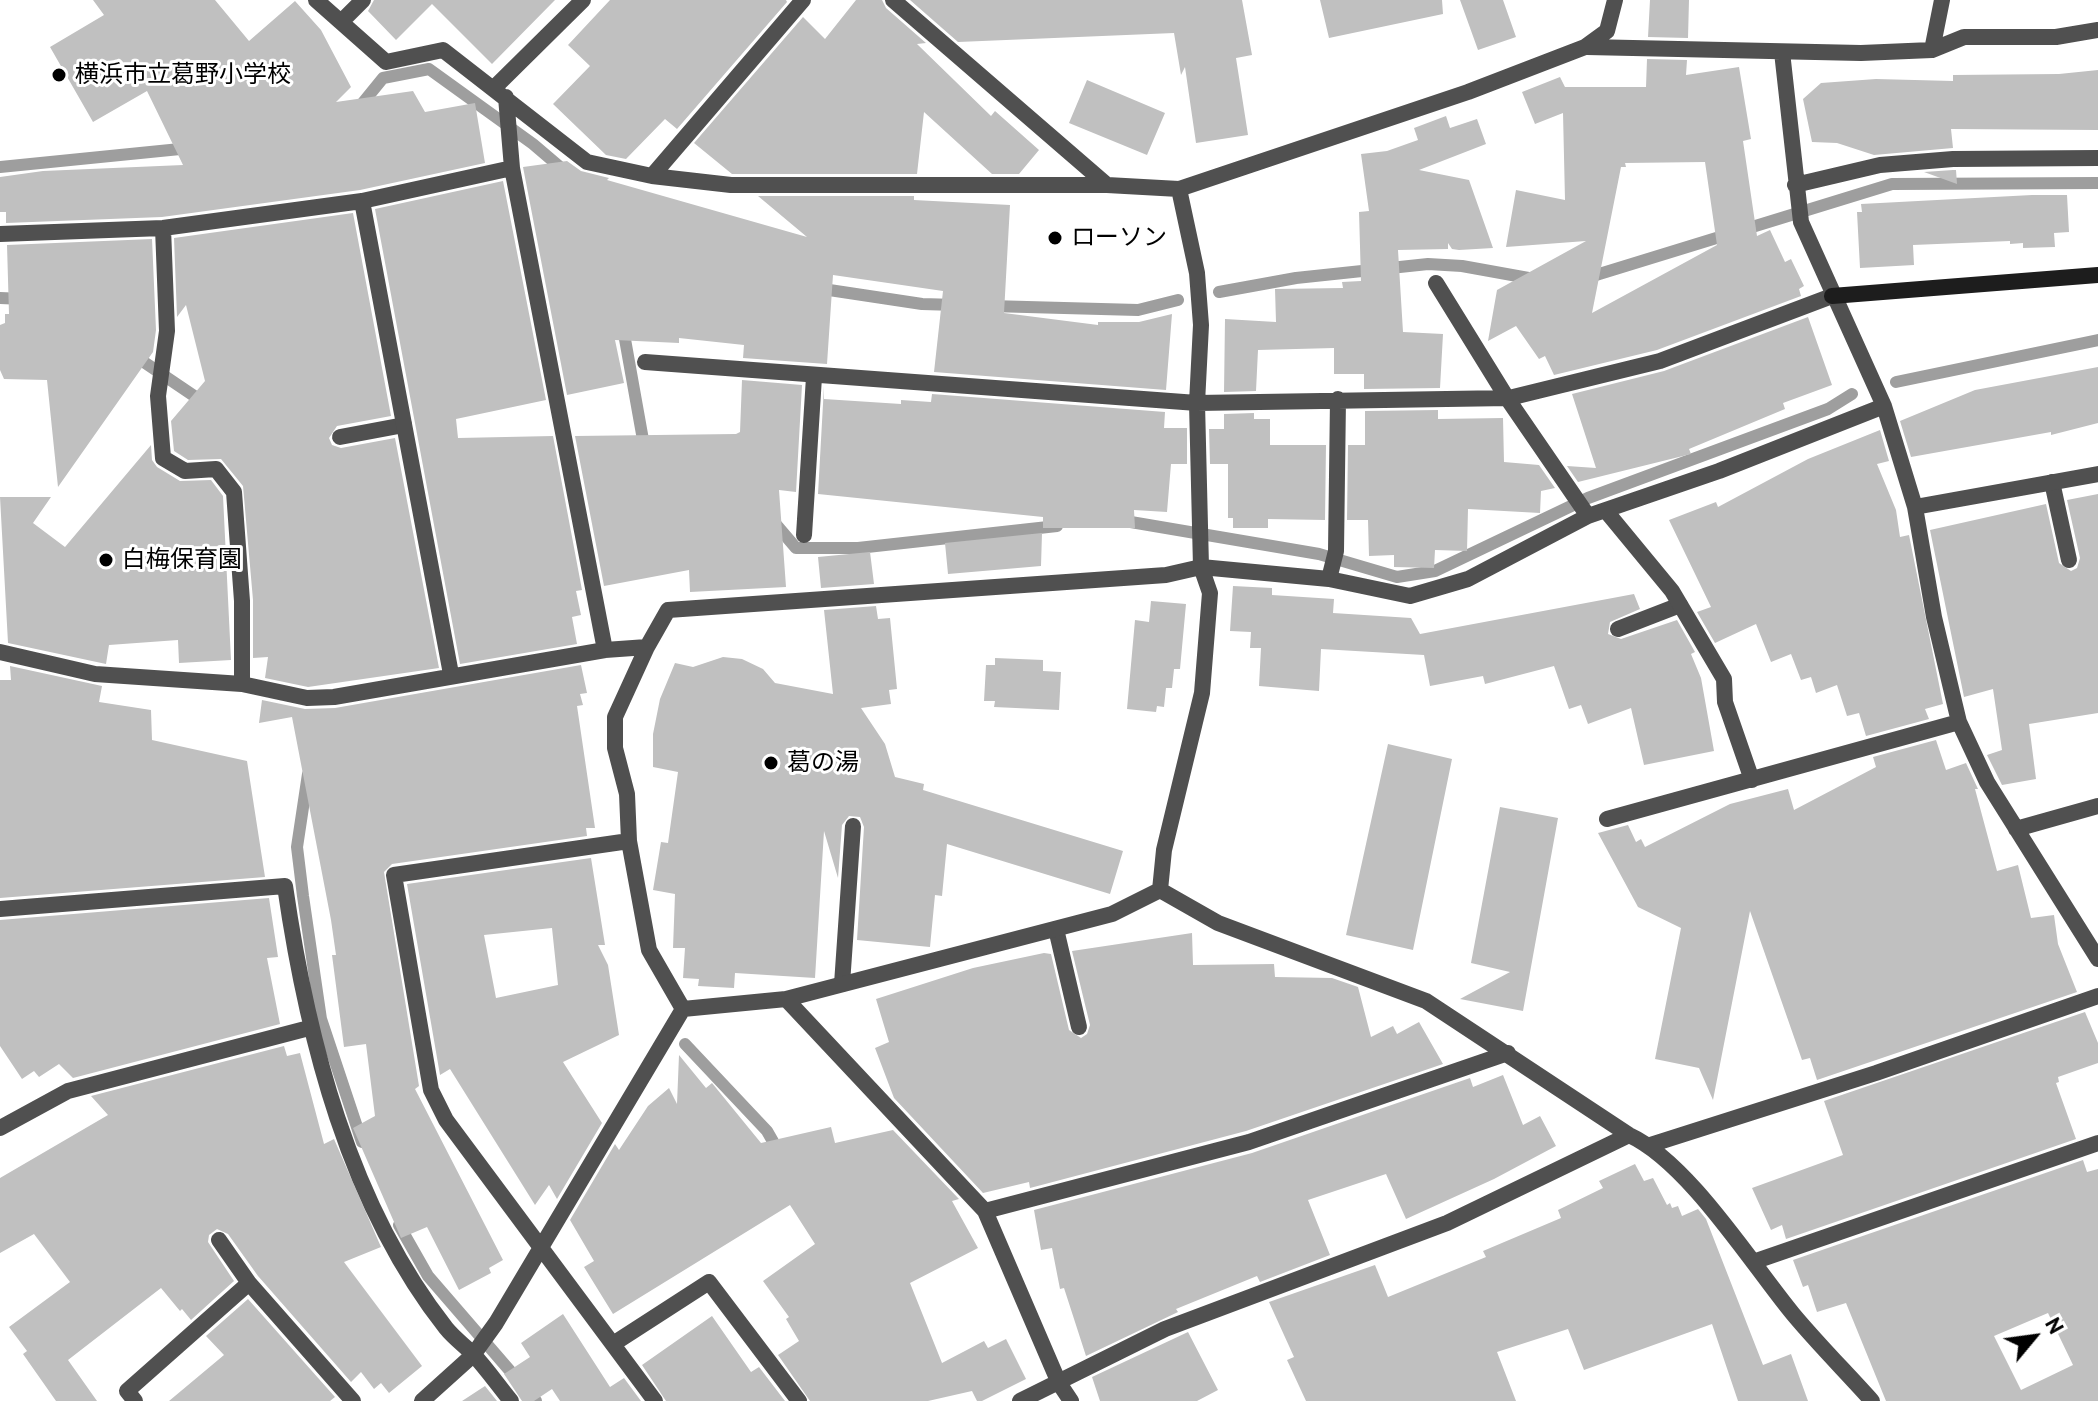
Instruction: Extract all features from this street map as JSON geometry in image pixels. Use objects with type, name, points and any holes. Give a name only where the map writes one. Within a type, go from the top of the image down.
[{"type":"street","points":[[316,0],[386,62],[443,50],[587,162],[652,176],[731,185],[1107,185],[1179,189],[1468,92],[1585,47],[1607,31],[1615,0]]},
{"type":"street","points":[[341,22],[363,0]]},
{"type":"street","points":[[583,0],[502,96],[512,168],[605,650]]},
{"type":"street","points":[[652,176],[803,0]]},
{"type":"street","points":[[893,0],[1107,185]]},
{"type":"street","points":[[1932,50],[1942,0]]},
{"type":"street","points":[[1585,47],[1782,52],[1932,50],[1964,37],[2056,37],[2098,30]]},
{"type":"street","points":[[1782,52],[1801,222],[1884,406],[1915,507],[1959,722],[1987,782],[2098,959]]},
{"type":"street","points":[[1796,192],[1880,165],[1924,161],[2098,158]]},
{"type":"street","points":[[0,234],[163,228],[362,201],[512,168]]},
{"type":"street","points":[[1160,890],[1164,850],[1202,693],[1210,593],[1201,567],[1197,403],[1201,325],[1198,286],[1179,189]]},
{"type":"street","points":[[362,201],[451,674]]},
{"type":"street","points":[[163,228],[166,358],[158,396],[163,458],[185,471],[216,469],[234,492],[242,601],[242,684]]},
{"type":"street","points":[[645,362],[814,377],[1197,403],[1507,398],[1599,379],[1660,361],[1832,296],[2098,275]]},
{"type":"street","points":[[1436,283],[1507,398],[1588,516]]},
{"type":"street","points":[[804,535],[814,377]]},
{"type":"street","points":[[1333,565],[1338,399]]},
{"type":"street","points":[[683,1009],[649,950],[629,841],[627,794],[615,748],[615,717],[668,610],[1127,578],[1201,567],[1333,565],[1410,596],[1468,579],[1588,516],[1884,406]]},
{"type":"street","points":[[340,437],[404,425]]},
{"type":"street","points":[[1915,507],[2098,474]]},
{"type":"street","points":[[2052,482],[2069,560]]},
{"type":"street","points":[[1606,511],[1680,605],[1724,679],[1725,702],[1752,780]]},
{"type":"street","points":[[1618,629],[1680,605]]},
{"type":"street","points":[[0,652],[95,674],[242,684],[307,698],[334,697],[451,674],[605,650],[647,647]]},
{"type":"street","points":[[1607,819],[1959,722]]},
{"type":"street","points":[[2016,829],[2098,806]]},
{"type":"street","points":[[842,984],[853,826]]},
{"type":"street","points":[[629,841],[394,875],[431,1090],[446,1120],[655,1401]]},
{"type":"street","points":[[0,909],[285,886],[309,1028],[342,1131],[391,1244],[447,1329],[475,1353],[511,1401]]},
{"type":"street","points":[[683,1009],[786,999],[1112,914],[1160,890]]},
{"type":"street","points":[[1160,890],[1218,923],[1426,1001],[1629,1135],[1650,1145],[1753,1262],[1794,1315],[1872,1401]]},
{"type":"street","points":[[1056,929],[1079,1027]]},
{"type":"street","points":[[1650,1145],[1876,1073],[2098,996]]},
{"type":"street","points":[[786,999],[985,1211],[1059,1383],[1071,1401]]},
{"type":"street","points":[[422,1401],[475,1353],[496,1323],[683,1009]]},
{"type":"street","points":[[0,1128],[68,1091],[309,1028]]},
{"type":"street","points":[[985,1211],[1249,1142],[1508,1053]]},
{"type":"street","points":[[1020,1401],[1165,1329],[1447,1223],[1629,1135]]},
{"type":"street","points":[[1753,1262],[2098,1143]]},
{"type":"street","points":[[219,1240],[249,1283],[353,1401]]},
{"type":"street","points":[[613,1344],[709,1282],[799,1401]]},
{"type":"street","points":[[135,1401],[127,1391],[249,1283]]},
{"type":"building","points":[[93,0],[215,0],[249,41],[295,1],[321,30],[351,87],[336,102],[413,91],[425,112],[475,103],[485,163],[360,190],[162,217],[6,223],[6,212],[0,212],[0,177],[43,171],[183,165],[147,91],[93,122],[50,47],[104,15]]},
{"type":"building","points":[[374,0],[555,0],[492,64],[432,4],[396,40],[368,11]]},
{"type":"building","points":[[610,0],[787,2],[677,129],[665,119],[626,159],[606,155],[553,104],[590,66],[568,45]]},
{"type":"building","points":[[856,0],[882,0],[886,8],[926,43],[917,44],[991,116],[995,111],[1039,150],[1019,174],[992,174],[924,112],[917,174],[732,174],[694,143],[803,17],[825,39]]},
{"type":"building","points":[[910,0],[1242,0],[1252,55],[1236,58],[1248,135],[1196,143],[1185,67],[1181,75],[1174,33],[958,42]]},
{"type":"building","points":[[1320,0],[1442,0],[1443,14],[1329,38]]},
{"type":"building","points":[[1460,0],[1503,0],[1516,37],[1478,50]]},
{"type":"building","points":[[1650,0],[1689,0],[1688,38],[1648,37]]},
{"type":"building","points":[[1647,59],[1687,60],[1686,75],[1739,67],[1751,139],[1743,141],[1757,236],[1770,230],[1785,262],[1791,259],[1804,286],[1799,289],[1801,296],[1657,350],[1554,375],[1545,356],[1539,359],[1516,326],[1488,341],[1497,290],[1586,241],[1506,247],[1516,190],[1565,200],[1563,113],[1535,124],[1522,92],[1560,77],[1565,87],[1646,87]],"holes":[[[1705,162],[1717,245],[1592,313],[1621,167],[1626,167],[1625,163]]]},
{"type":"building","points":[[2098,70],[2098,130],[1951,129],[1953,148],[1874,155],[1837,143],[1812,142],[1803,99],[1821,83],[1876,79],[1953,81],[1953,75],[2059,74]]},
{"type":"building","points":[[1087,80],[1165,113],[1147,155],[1069,123]]},
{"type":"building","points":[[1446,116],[1450,128],[1477,119],[1486,144],[1419,170],[1469,180],[1493,248],[1459,250],[1452,249],[1448,243],[1448,249],[1398,250],[1403,332],[1443,334],[1440,388],[1364,389],[1364,374],[1334,374],[1334,348],[1258,350],[1256,391],[1224,392],[1225,319],[1276,322],[1275,289],[1343,288],[1342,282],[1361,281],[1359,212],[1369,211],[1361,154],[1387,151],[1418,140],[1414,128]]},
{"type":"building","points":[[567,161],[581,171],[609,178],[607,180],[807,237],[758,196],[914,196],[914,200],[1010,205],[1004,313],[1098,325],[1098,322],[1139,322],[1172,314],[1166,390],[934,372],[943,291],[833,275],[827,364],[743,358],[744,345],[679,338],[679,343],[615,340],[624,383],[567,395],[523,167]]},
{"type":"building","points":[[1953,170],[1956,170],[1957,184],[1924,172]]},
{"type":"building","points":[[503,181],[546,400],[456,419],[458,438],[553,436],[582,590],[576,591],[581,615],[572,617],[577,644],[460,664],[375,209]]},
{"type":"building","points":[[2067,195],[2069,232],[2054,233],[2055,247],[2023,248],[2023,243],[2010,244],[2010,241],[1913,245],[1914,265],[1860,268],[1857,212],[1862,212],[1861,204]]},
{"type":"building","points":[[353,213],[391,416],[337,426],[329,438],[332,445],[341,448],[395,438],[439,668],[308,687],[265,678],[268,657],[253,658],[253,600],[243,486],[221,459],[188,460],[174,451],[171,421],[205,381],[186,305],[177,317],[174,238]]},
{"type":"building","points":[[152,239],[156,330],[153,352],[58,487],[47,380],[4,379],[0,370],[0,325],[5,323],[5,314],[9,314],[7,245]]},
{"type":"building","points":[[1808,317],[1832,385],[1783,403],[1785,409],[1689,449],[1691,454],[1578,482],[1567,466],[1596,468],[1572,394],[1664,371]]},
{"type":"building","points":[[2098,367],[2098,423],[2051,435],[2051,432],[1911,457],[1900,421],[1975,390]]},
{"type":"building","points":[[742,380],[802,385],[796,492],[779,490],[786,587],[690,592],[689,570],[604,586],[575,436],[736,434],[740,432]]},
{"type":"building","points":[[824,386],[824,399],[901,404],[901,400],[931,402],[932,394],[1165,412],[1164,428],[1187,428],[1187,464],[1171,464],[1167,512],[1134,510],[1135,528],[1043,528],[1043,517],[818,494]]},
{"type":"building","points":[[1438,410],[1438,419],[1503,418],[1504,462],[1539,465],[1555,488],[1541,491],[1540,513],[1468,509],[1467,551],[1435,550],[1434,568],[1394,567],[1394,555],[1369,556],[1368,520],[1347,520],[1348,445],[1365,445],[1365,411]]},
{"type":"building","points":[[1254,413],[1254,419],[1270,419],[1270,445],[1326,445],[1325,520],[1268,519],[1268,528],[1233,528],[1233,518],[1228,518],[1228,464],[1210,464],[1209,429],[1224,429],[1224,414]]},
{"type":"building","points":[[1880,430],[1889,461],[1877,464],[1896,510],[1900,537],[1909,535],[1943,704],[1925,709],[1929,719],[1866,736],[1859,713],[1847,716],[1837,685],[1816,693],[1811,677],[1801,680],[1791,654],[1771,662],[1756,624],[1715,643],[1697,612],[1711,607],[1669,520],[1716,502],[1718,507],[1808,459]]},
{"type":"building","points":[[151,445],[152,460],[157,467],[180,481],[211,480],[223,496],[231,660],[179,663],[178,640],[109,645],[106,664],[8,643],[0,497],[51,497],[33,523],[65,547]]},
{"type":"building","points":[[2098,494],[2098,713],[2029,724],[2036,779],[2002,785],[1987,755],[2002,750],[1993,689],[1964,697],[1930,530],[2046,504],[2059,563],[2071,571],[2077,568],[2080,558],[2067,500]]},
{"type":"building","points":[[1042,533],[1041,566],[948,574],[945,543]]},
{"type":"building","points":[[870,552],[874,584],[821,588],[818,557]]},
{"type":"building","points":[[1233,586],[1272,588],[1272,595],[1334,599],[1333,613],[1411,618],[1420,634],[1634,594],[1640,609],[1610,622],[1608,634],[1621,639],[1677,620],[1695,652],[1691,654],[1701,678],[1714,751],[1644,765],[1631,708],[1588,724],[1581,705],[1569,709],[1554,666],[1485,684],[1483,676],[1430,686],[1424,655],[1321,649],[1319,691],[1259,686],[1261,648],[1250,648],[1251,632],[1230,631]]},
{"type":"building","points":[[1151,601],[1186,604],[1180,669],[1174,669],[1172,688],[1166,688],[1164,707],[1157,706],[1156,712],[1127,709],[1135,620],[1149,622]]},
{"type":"building","points":[[876,606],[878,619],[890,618],[897,689],[889,690],[891,704],[861,708],[885,744],[895,777],[924,784],[923,790],[1123,851],[1110,894],[947,844],[942,896],[935,895],[930,947],[857,940],[864,827],[860,817],[849,816],[842,825],[838,878],[824,831],[815,978],[735,973],[734,988],[698,986],[699,979],[683,978],[685,948],[673,948],[675,894],[653,890],[661,842],[668,843],[678,772],[653,767],[653,734],[660,699],[675,663],[693,667],[723,657],[742,659],[763,669],[775,683],[833,694],[824,610]]},
{"type":"building","points":[[995,658],[1043,660],[1043,671],[1061,672],[1059,710],[994,707],[995,701],[984,701],[986,665],[995,665]]},
{"type":"building","points":[[581,665],[587,693],[580,694],[583,705],[577,706],[595,828],[586,828],[587,836],[392,864],[384,872],[419,1086],[415,1089],[503,1260],[489,1268],[491,1273],[459,1290],[427,1227],[401,1238],[353,1128],[375,1116],[366,1044],[344,1047],[332,955],[336,955],[331,920],[292,717],[259,723],[262,700],[305,709],[335,708]]},
{"type":"building","points":[[10,666],[102,686],[99,702],[151,710],[152,740],[247,761],[265,877],[0,898],[0,680],[11,680]]},
{"type":"building","points":[[1936,740],[1946,770],[1966,763],[1978,789],[1975,789],[1997,871],[2018,865],[2031,918],[2054,915],[2058,944],[2077,992],[1817,1080],[1810,1058],[1802,1060],[1750,911],[1713,1100],[1699,1068],[1655,1059],[1681,928],[1638,907],[1598,833],[1628,825],[1636,842],[1641,839],[1645,847],[1730,804],[1788,789],[1794,810],[1876,767],[1873,757]]},
{"type":"building","points":[[1388,744],[1452,759],[1413,950],[1346,935]]},
{"type":"building","points":[[1500,807],[1558,818],[1523,1011],[1460,999],[1510,972],[1471,963]]},
{"type":"building","points":[[591,858],[605,945],[598,945],[608,965],[619,1035],[563,1062],[602,1123],[557,1199],[549,1185],[535,1205],[450,1069],[440,1075],[407,884]],"holes":[[[552,928],[558,985],[496,998],[484,935]]]},
{"type":"building","points":[[269,898],[278,957],[267,958],[280,1024],[73,1078],[59,1064],[39,1077],[34,1071],[22,1079],[0,1046],[0,920]]},
{"type":"building","points":[[1192,933],[1193,965],[1274,964],[1275,977],[1332,978],[1358,987],[1371,1037],[1393,1026],[1397,1034],[1419,1022],[1443,1064],[1246,1131],[1030,1188],[1029,1182],[983,1193],[894,1098],[875,1048],[889,1042],[876,999],[973,968],[1051,954],[1069,1030],[1081,1038],[1087,1034],[1090,1025],[1072,951]]},
{"type":"building","points":[[2085,1012],[2098,1043],[2098,1063],[2058,1077],[2059,1082],[2056,1083],[2076,1139],[1786,1239],[1782,1225],[1771,1230],[1752,1188],[1843,1155],[1824,1101]]},
{"type":"building","points":[[284,1046],[287,1056],[300,1053],[324,1144],[334,1139],[381,1247],[344,1262],[422,1366],[389,1393],[381,1383],[374,1389],[361,1372],[351,1382],[258,1276],[228,1234],[217,1229],[209,1235],[208,1242],[234,1281],[191,1320],[161,1288],[68,1360],[97,1401],[56,1401],[23,1354],[27,1351],[9,1327],[70,1282],[34,1234],[0,1253],[0,1178],[108,1115],[91,1096]]},
{"type":"building","points":[[679,1055],[706,1088],[712,1083],[761,1143],[831,1127],[835,1143],[893,1130],[959,1199],[952,1201],[978,1248],[910,1283],[942,1363],[984,1341],[988,1348],[1006,1339],[1026,1379],[982,1401],[977,1401],[972,1391],[928,1401],[810,1401],[778,1355],[799,1341],[786,1319],[789,1317],[763,1281],[815,1244],[790,1205],[613,1314],[584,1267],[594,1261],[570,1220],[615,1144],[619,1150],[648,1106],[669,1088],[677,1104]]},
{"type":"building","points":[[1503,1075],[1523,1125],[1540,1116],[1556,1146],[1494,1179],[1406,1219],[1386,1174],[1308,1200],[1330,1255],[1260,1282],[1257,1276],[1176,1309],[1178,1312],[1086,1356],[1064,1288],[1060,1289],[1052,1248],[1041,1250],[1034,1210],[1252,1153],[1470,1078],[1473,1087]]},
{"type":"building","points":[[2083,1160],[2087,1172],[2098,1169],[2098,1401],[1886,1401],[1846,1303],[1817,1312],[1808,1285],[1803,1287],[1793,1260]],"holes":[[[2048,1313],[2073,1365],[2021,1390],[1994,1336]]]},
{"type":"building","points":[[1635,1164],[1644,1181],[1653,1178],[1667,1205],[1670,1203],[1672,1208],[1678,1206],[1682,1216],[1698,1209],[1706,1219],[1763,1365],[1791,1354],[1808,1401],[1738,1401],[1712,1324],[1584,1370],[1568,1329],[1497,1352],[1516,1401],[1306,1401],[1287,1360],[1294,1357],[1269,1302],[1375,1265],[1388,1297],[1486,1257],[1483,1251],[1561,1218],[1558,1210],[1603,1188],[1599,1181]]},
{"type":"building","points":[[248,1299],[335,1397],[330,1401],[169,1401],[224,1355],[206,1336]]},
{"type":"building","points":[[563,1314],[610,1387],[624,1378],[641,1401],[560,1401],[552,1389],[534,1401],[522,1401],[504,1374],[530,1357],[521,1343]]},
{"type":"building","points":[[712,1316],[751,1372],[759,1367],[785,1401],[666,1401],[642,1365]]},
{"type":"building","points":[[1188,1332],[1218,1390],[1197,1401],[1100,1401],[1092,1377]]},
{"type":"building","points":[[485,1386],[497,1401],[462,1401]]},
{"type":"waterway","points":[[357,110],[383,78],[429,69],[533,144],[567,173]]},
{"type":"waterway","points":[[0,167],[190,148]]},
{"type":"waterway","points":[[1583,279],[1892,184],[2098,183]]},
{"type":"waterway","points":[[1219,292],[1296,278],[1428,264],[1462,266],[1534,279]]},
{"type":"waterway","points":[[816,288],[922,304],[956,305]]},
{"type":"waterway","points":[[0,298],[24,299]]},
{"type":"waterway","points":[[990,306],[1138,310],[1178,300]]},
{"type":"waterway","points":[[623,328],[645,451]]},
{"type":"waterway","points":[[1896,382],[2098,340]]},
{"type":"waterway","points":[[132,354],[206,404]]},
{"type":"waterway","points":[[1119,520],[1319,554],[1397,577],[1435,571],[1588,498],[1828,409],[1852,394]]},
{"type":"waterway","points":[[773,521],[796,548],[858,548],[1057,526]]},
{"type":"waterway","points":[[308,774],[297,847],[321,1019],[362,1142]]},
{"type":"waterway","points":[[685,1044],[767,1131],[779,1152]]},
{"type":"waterway","points":[[399,1225],[428,1276],[536,1401]]},
{"type":"place","name":"横浜市立葛野小学校","points":[[59,75]]},
{"type":"place","name":"ローソン","points":[[1055,238]]},
{"type":"place","name":"白梅保育園","points":[[106,560]]},
{"type":"place","name":"葛の湯","points":[[771,763]]}]
